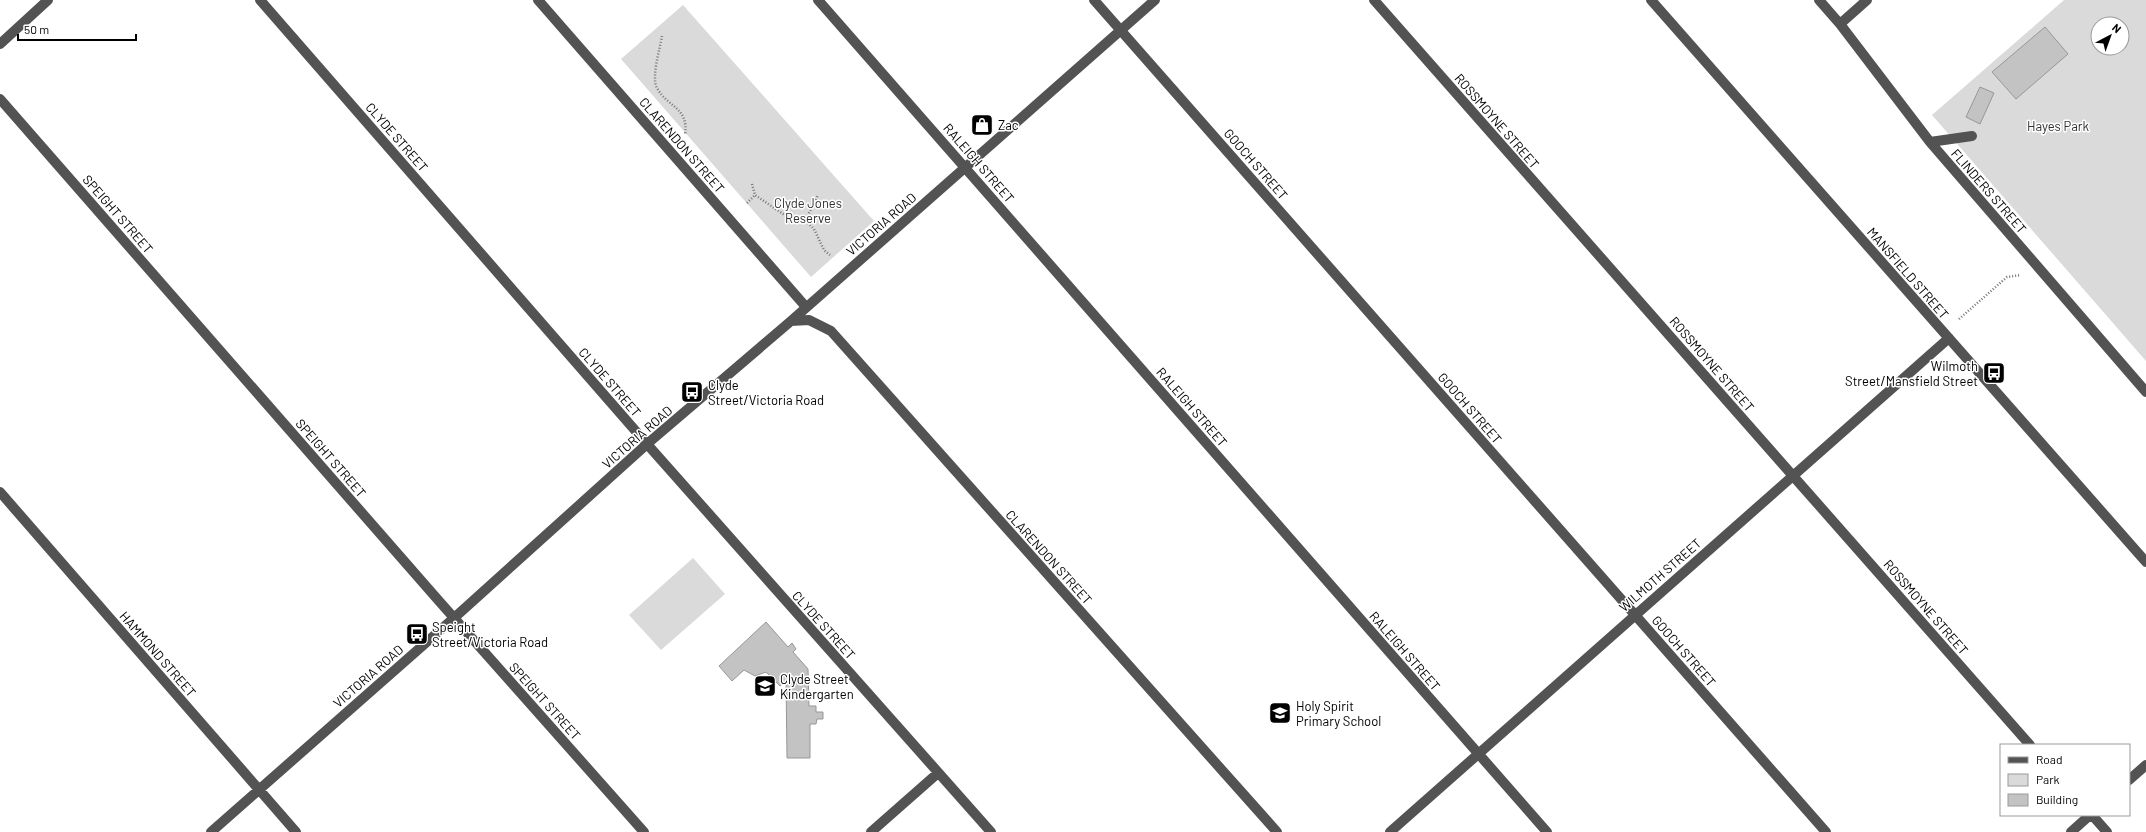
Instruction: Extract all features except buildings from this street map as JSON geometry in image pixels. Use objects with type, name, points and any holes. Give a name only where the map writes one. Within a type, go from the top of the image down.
[{"type":"street","points":[[0,44],[48,0]]},
{"type":"street","name":"CLYDE STREET","points":[[260,0],[647,444],[990,832]]},
{"type":"street","name":"CLARENDON STREET","points":[[538,0],[806,307]]},
{"type":"street","name":"RALEIGH STREET","points":[[818,0],[1547,832]]},
{"type":"street","name":"GOOCH STREET","points":[[1094,0],[1826,832]]},
{"type":"street","name":"VICTORIA ROAD","points":[[211,832],[454,618],[647,444],[791,321],[1155,0]]},
{"type":"street","name":"ROSSMOYNE STREET","points":[[1374,0],[2029,744]]},
{"type":"street","name":"MANSFIELD STREET","points":[[1651,0],[2146,562]]},
{"type":"street","name":"FLINDERS STREET","points":[[1819,0],[1840,24],[1930,142],[2146,392]]},
{"type":"street","points":[[1840,24],[1867,0]]},
{"type":"street","name":"SPEIGHT STREET","points":[[0,99],[454,618],[644,832]]},
{"type":"street","points":[[1930,142],[1972,136]]},
{"type":"street","name":"CLARENDON STREET","points":[[791,321],[809,320],[831,331],[1277,832]]},
{"type":"street","name":"WILMOTH STREET","points":[[1390,832],[1479,755],[1949,338]]},
{"type":"street","name":"HAMMOND STREET","points":[[0,492],[296,832]]},
{"type":"street","points":[[2130,779],[2146,765]]},
{"type":"street","points":[[871,832],[938,773]]},
{"type":"street","points":[[2071,832],[2090,816]]},
{"type":"street","points":[[2092,816],[2107,832]]},
{"type":"path","points":[[662,36],[654,75],[657,87],[672,105],[681,111],[686,124],[685,135]]},
{"type":"path","points":[[752,184],[755,195],[789,218],[807,222],[814,229],[824,250],[830,255]]},
{"type":"path","points":[[747,202],[755,195]]},
{"type":"path","points":[[807,222],[808,215],[818,195]]},
{"type":"path","points":[[1959,319],[2007,277],[2021,275]]},
{"type":"green space","name":"Hayes Park","points":[[2064,0],[2146,0],[2146,361],[1932,115]]},
{"type":"green space","name":"Clyde Jones Reserve","points":[[683,5],[874,221],[811,277],[621,59]]},
{"type":"green space","points":[[693,558],[725,594],[661,650],[629,615]]},
{"type":"place","name":"Zac","points":[[982,125]]},
{"type":"place","name":"Wilmoth Street/Mansfield Street","points":[[1994,373]]},
{"type":"place","name":"Clyde Street/Victoria Road","points":[[692,392]]},
{"type":"place","name":"Speight Street/Victoria Road","points":[[417,634]]},
{"type":"place","name":"Clyde Street Kindergarten","points":[[765,686]]},
{"type":"place","name":"Holy Spirit Primary School","points":[[1280,713]]}]
